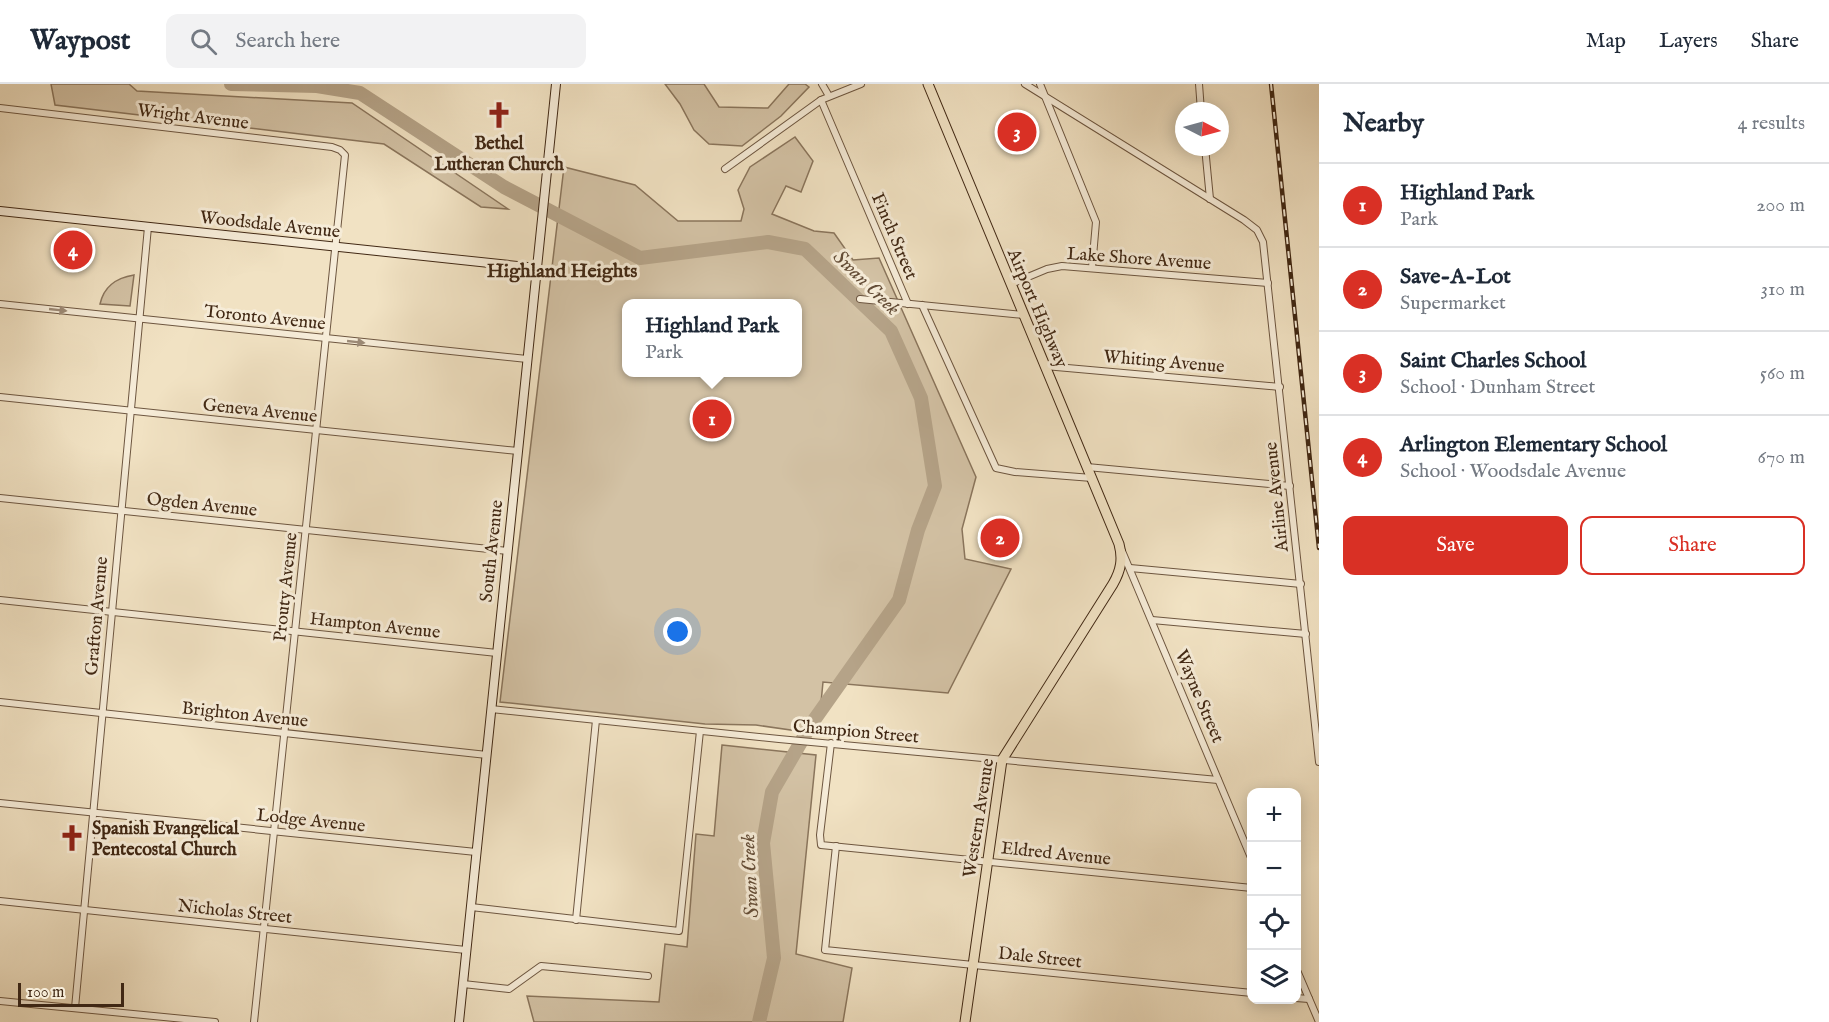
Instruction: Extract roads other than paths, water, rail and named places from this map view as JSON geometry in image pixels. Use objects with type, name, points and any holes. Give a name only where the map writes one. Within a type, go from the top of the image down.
[{"type":"main road","name":"Airport Highway","points":[[928,84],[1119,544]]},
{"type":"main road","name":"Western Avenue","points":[[965,1022],[1002,760],[1116,579],[1122,559],[1119,544]]},
{"type":"street","name":"South Avenue","points":[[459,1022],[556,84]]},
{"type":"street","points":[[822,84],[829,96]]},
{"type":"street","points":[[725,169],[822,100],[861,84]]},
{"type":"street","points":[[1024,84],[1210,199]]},
{"type":"street","points":[[1040,84],[1096,222],[1092,268]]},
{"type":"street","points":[[1198,84],[1200,102]]},
{"type":"street","name":"Finch Street","points":[[822,100],[908,304],[1023,315]]},
{"type":"street","name":"Wright Avenue","points":[[0,108],[332,147],[345,155]]},
{"type":"street","name":"Prouty Avenue","points":[[254,1022],[345,155]]},
{"type":"street","points":[[1206,156],[1210,199]]},
{"type":"street","name":"Airline Avenue","points":[[1210,199],[1257,230],[1263,243],[1319,762]]},
{"type":"street","name":"Woodsdale Avenue","points":[[0,211],[537,268]]},
{"type":"street","name":"Grafton Avenue","points":[[75,1008],[148,227]]},
{"type":"street","name":"Lake Shore Avenue","points":[[1011,284],[1059,266],[1268,283]]},
{"type":"street","points":[[860,299],[908,304]]},
{"type":"street","name":"Toronto Avenue","points":[[0,304],[527,359]]},
{"type":"street","points":[[922,305],[996,468],[1015,472],[1092,478]]},
{"type":"street","name":"Whiting Avenue","points":[[1045,366],[1280,387]]},
{"type":"street","name":"Geneva Avenue","points":[[0,397],[518,451]]},
{"type":"street","points":[[1087,466],[1290,486]]},
{"type":"street","name":"Ogden Avenue","points":[[0,498],[508,551]]},
{"type":"street","name":"Wayne Street","points":[[1119,544],[1247,850]]},
{"type":"street","points":[[1130,568],[1301,584]]},
{"type":"street","name":"Hampton Avenue","points":[[0,600],[497,653]]},
{"type":"street","points":[[1152,620],[1306,634]]},
{"type":"street","name":"Brighton Avenue","points":[[0,702],[487,755]]},
{"type":"street","name":"Champion Street","points":[[491,709],[779,739],[1218,780]]},
{"type":"street","points":[[576,920],[596,720]]},
{"type":"street","points":[[471,907],[679,931],[700,730]]},
{"type":"street","name":"Eldred Avenue","points":[[831,743],[820,835],[821,845],[1247,888]]},
{"type":"street","name":"Lodge Avenue","points":[[0,803],[476,852]]},
{"type":"street","name":"Dale Street","points":[[836,846],[825,950],[1247,993]]},
{"type":"street","name":"Nicholas Street","points":[[0,902],[466,950]]},
{"type":"street","points":[[463,984],[510,989],[541,966],[648,976]]},
{"type":"street","points":[[1301,979],[1319,1022]]},
{"type":"street","points":[[1301,998],[1310,999]]},
{"type":"street","points":[[0,1001],[159,1019],[215,1022]]},
{"type":"waterway","name":"Swan Creek","points":[[231,84],[317,86],[360,93],[504,187],[640,258],[768,242],[805,249],[891,331],[921,398],[935,486],[918,530],[899,600],[812,723],[772,792],[763,843],[774,958],[759,1022]]},
{"type":"railway","points":[[1271,84],[1319,548]]},
{"type":"place","name":"Bethel Lutheran Church","points":[[499,115]]},
{"type":"place","name":"Saint Charles School","points":[[1017,132]]},
{"type":"place","name":"Arlington Elementary School","points":[[73,250]]},
{"type":"place","name":"Highland Park","points":[[712,419]]},
{"type":"place","name":"Save-A-Lot","points":[[1000,538]]},
{"type":"place","name":"Spanish Evangelical Pentecostal Church","points":[[72,838]]},
{"type":"district","name":"Highland Heights","points":[[562,270]]}]
